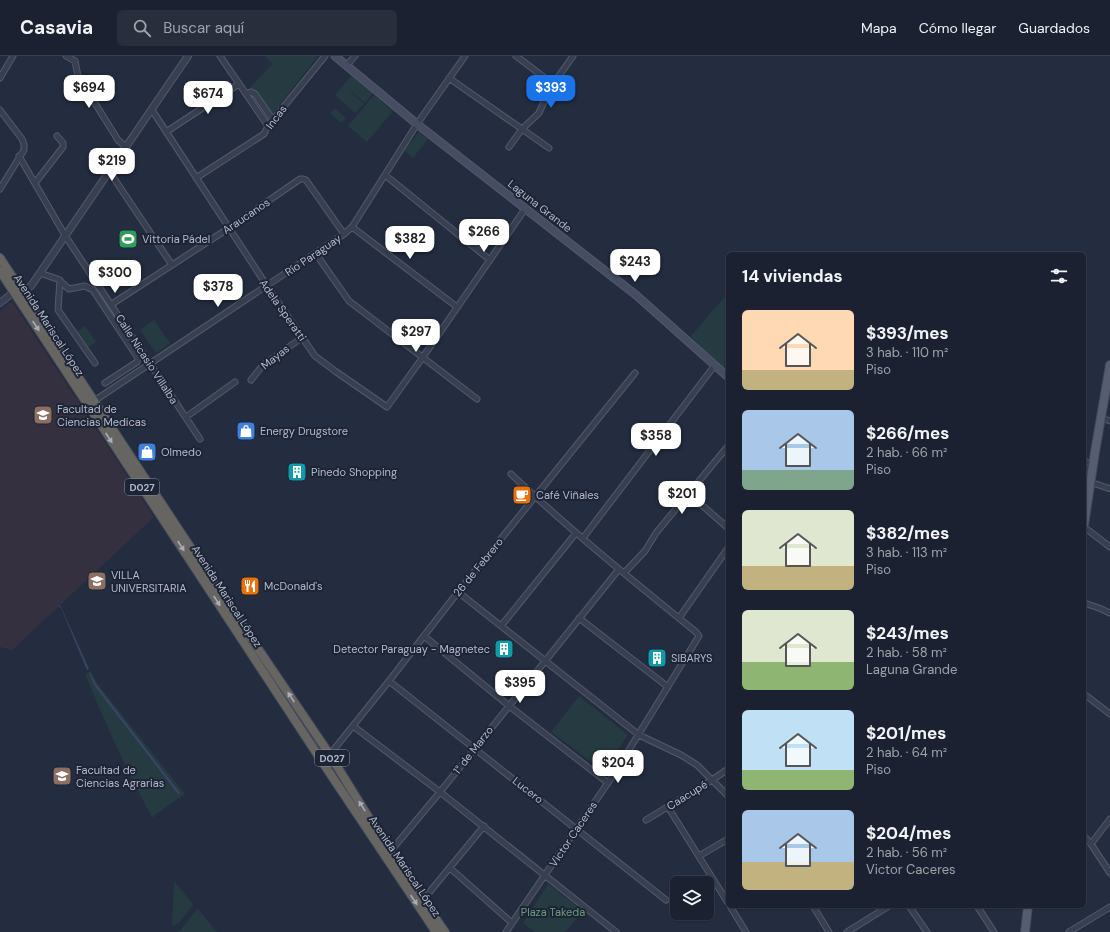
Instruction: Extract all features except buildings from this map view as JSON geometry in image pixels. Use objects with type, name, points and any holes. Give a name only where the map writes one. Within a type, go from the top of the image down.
[{"type":"highway","name":"Avenida Mariscal López","points":[[0,258],[18,293],[323,763],[388,854],[436,932]]},
{"type":"highway","name":"Avenida Mariscal López","points":[[0,271],[18,293],[94,401]]},
{"type":"highway","name":"D027","points":[[94,401],[215,586],[330,755],[388,854],[445,932]]},
{"type":"highway","points":[[203,562],[214,580],[215,586]]},
{"type":"main road","name":"Laguna Grande","points":[[335,56],[417,124],[636,295],[726,375]]},
{"type":"main road","points":[[1086,511],[1110,364]]},
{"type":"main road","points":[[1024,932],[1028,908]]},
{"type":"street","points":[[0,78],[13,56]]},
{"type":"street","points":[[66,56],[75,60],[78,76],[118,140],[126,146]]},
{"type":"street","points":[[0,303],[31,286],[66,237],[109,171],[188,56]]},
{"type":"street","points":[[220,56],[268,126]]},
{"type":"street","name":"Incas","points":[[196,178],[264,134],[268,126],[325,56]]},
{"type":"street","points":[[347,65],[355,56]]},
{"type":"street","name":"Río Paraguay","points":[[94,401],[316,254],[352,227],[417,124],[465,56]]},
{"type":"street","points":[[516,56],[553,84]]},
{"type":"street","points":[[509,147],[522,129],[539,113],[549,90],[573,56]]},
{"type":"street","points":[[449,78],[549,148]]},
{"type":"street","points":[[166,132],[239,84]]},
{"type":"street","points":[[246,94],[251,92],[255,94],[273,120]]},
{"type":"street","points":[[0,110],[22,139],[24,144],[24,150],[0,189]]},
{"type":"street","name":"Adela Speratti","points":[[152,110],[267,286],[315,356],[387,407],[423,357]]},
{"type":"street","points":[[35,183],[63,147],[63,143],[57,136]]},
{"type":"street","name":"Calle Nicasio Villalba","points":[[19,156],[66,237],[112,304],[200,439]]},
{"type":"street","points":[[109,171],[172,265]]},
{"type":"street","points":[[385,175],[490,260]]},
{"type":"street","name":"Araucanos","points":[[112,304],[229,228],[300,179],[306,180],[344,234]]},
{"type":"street","points":[[423,357],[525,209]]},
{"type":"street","points":[[352,227],[457,307]]},
{"type":"street","points":[[316,254],[349,301],[477,398]]},
{"type":"street","points":[[40,273],[59,279],[69,288],[85,286],[93,290],[138,358],[137,362],[106,383]]},
{"type":"street","points":[[61,282],[58,310],[95,363]]},
{"type":"street","name":"Mayas","points":[[250,380],[262,366],[303,337]]},
{"type":"street","points":[[583,538],[715,365]]},
{"type":"street","name":"26 de Febrero","points":[[323,763],[635,372]]},
{"type":"street","points":[[186,417],[235,382]]},
{"type":"street","points":[[1101,418],[1110,421]]},
{"type":"street","points":[[624,573],[645,551],[656,533],[726,448]]},
{"type":"street","points":[[1086,462],[1093,465]]},
{"type":"street","points":[[511,474],[576,533],[679,618],[726,551]]},
{"type":"street","points":[[1090,482],[1110,489]]},
{"type":"street","points":[[688,493],[726,526]]},
{"type":"street","points":[[1086,528],[1110,547]]},
{"type":"street","points":[[501,626],[576,533]]},
{"type":"street","name":"1° de Marzo","points":[[388,854],[440,792],[474,747],[619,568]]},
{"type":"street","points":[[458,592],[639,735],[681,755],[697,765],[726,794]]},
{"type":"street","points":[[1086,604],[1110,613]]},
{"type":"street","points":[[579,618],[668,687]]},
{"type":"street","name":"Victor Caceres","points":[[506,932],[608,783],[697,640],[699,636],[696,632],[679,618]]},
{"type":"street","points":[[424,636],[508,705],[608,783]]},
{"type":"street","name":"Lucero","points":[[389,681],[577,828],[666,900]]},
{"type":"street","points":[[1086,696],[1110,714]]},
{"type":"street","points":[[353,726],[484,826],[616,932]]},
{"type":"street","name":"Caacupé","points":[[646,820],[726,770]]},
{"type":"street","points":[[668,807],[726,900]]},
{"type":"street","points":[[1091,844],[1110,819]]},
{"type":"street","points":[[423,900],[484,826]]},
{"type":"street","points":[[1086,838],[1110,873]]},
{"type":"street","points":[[699,856],[726,840]]},
{"type":"street","points":[[450,868],[512,923]]},
{"type":"street","points":[[1069,932],[1075,930],[1110,907]]},
{"type":"street","points":[[731,908],[746,932]]},
{"type":"street","points":[[814,908],[829,932]]},
{"type":"street","points":[[847,932],[886,908]]},
{"type":"street","points":[[910,908],[927,932]]},
{"type":"street","points":[[978,908],[994,932]]},
{"type":"shaded area","name":"Facultad de Ciencias Medicas","points":[[9,303],[13,303],[154,517],[12,650],[0,647],[0,311]]},
{"type":"green space","points":[[265,56],[318,56],[271,116],[248,90],[272,64]]},
{"type":"green space","points":[[352,75],[373,93],[365,103],[345,86],[364,104],[355,113],[335,95]]},
{"type":"green space","points":[[374,95],[393,111],[367,142],[348,126]]},
{"type":"green space","points":[[335,108],[346,118],[341,123],[330,113]]},
{"type":"green space","points":[[419,132],[428,139],[413,158],[404,150]]},
{"type":"green space","points":[[726,295],[726,371],[690,337]]},
{"type":"green space","points":[[154,320],[170,343],[156,353],[140,330]]},
{"type":"green space","points":[[85,326],[96,342],[87,348],[76,332]]},
{"type":"green space","points":[[201,569],[325,756],[325,757],[323,758]]},
{"type":"green space","points":[[91,671],[97,683],[185,794],[152,818],[108,729],[85,674]]},
{"type":"green space","points":[[579,696],[628,735],[604,771],[551,732]]},
{"type":"green space","points":[[174,881],[193,904],[179,923],[172,926]]},
{"type":"green space","name":"Plaza Takeda","points":[[548,884],[583,911],[565,932],[535,932],[523,923]]},
{"type":"green space","points":[[197,909],[217,932],[176,932],[181,929]]},
{"type":"water","points":[[59,605],[61,607],[89,669],[87,670],[61,608],[58,606]]},
{"type":"water","points":[[89,673],[180,793],[178,794],[94,685]]},
{"type":"place","name":"Vittoria Pádel","points":[[128,239]]},
{"type":"place","name":"Facultad de Ciencias Medicas","points":[[43,415]]},
{"type":"place","name":"Energy Drugstore","points":[[246,431]]},
{"type":"place","name":"Olmedo","points":[[147,452]]},
{"type":"place","name":"Pinedo Shopping","points":[[297,472]]},
{"type":"place","name":"Café Viñales","points":[[522,495]]},
{"type":"place","name":"VILLA UNIVERSITARIA","points":[[97,581]]},
{"type":"place","name":"McDonald's","points":[[250,586]]},
{"type":"place","name":"Detector Paraguay - Magnetec","points":[[504,649]]},
{"type":"place","name":"SIBARYS","points":[[657,658]]},
{"type":"place","name":"Facultad de Ciencias Agrarias","points":[[62,776]]}]
